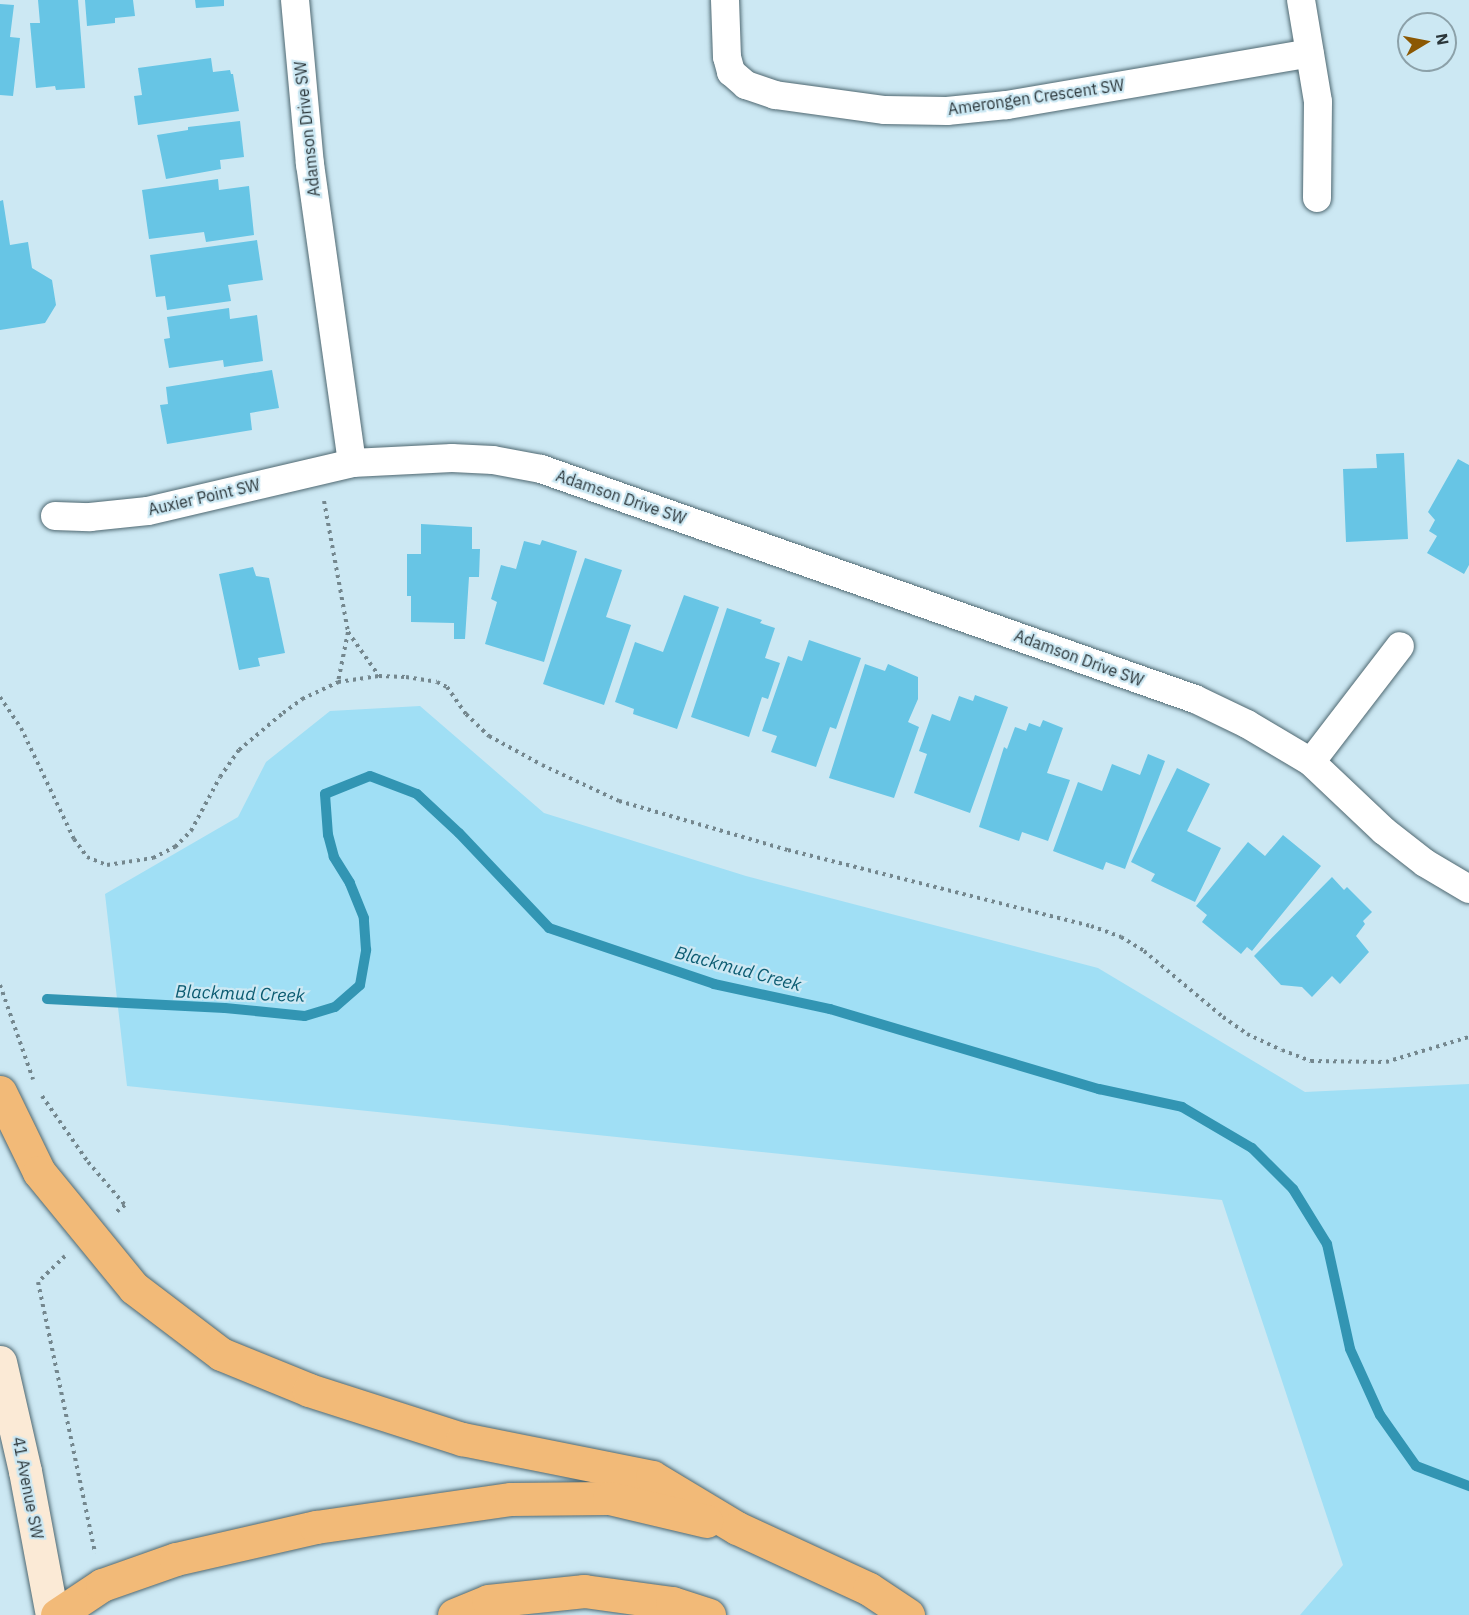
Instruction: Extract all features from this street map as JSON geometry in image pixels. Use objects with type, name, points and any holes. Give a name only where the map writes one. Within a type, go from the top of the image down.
[{"type":"highway","points":[[0,1092],[39,1172],[134,1288],[221,1353],[309,1390],[462,1438],[652,1477],[736,1528],[870,1589],[908,1615]]},
{"type":"highway","points":[[57,1615],[102,1585],[176,1559],[316,1527],[511,1499],[609,1498],[736,1528]]},
{"type":"highway","points":[[454,1615],[488,1601],[584,1591],[672,1603],[709,1615]]},
{"type":"main road","name":"41 Avenue SW","points":[[0,1362],[25,1471],[52,1615]]},
{"type":"street","name":"Adamson Drive SW","points":[[295,0],[310,164],[352,464],[407,459],[493,460],[541,469],[1195,699],[1247,724],[1311,762],[1383,831],[1425,863],[1469,889]]},
{"type":"street","name":"Amerongen Crescent SW","points":[[725,0],[727,57],[731,72],[746,85],[774,95],[885,110],[947,111],[1007,105],[1311,53]]},
{"type":"street","points":[[1301,0],[1318,102],[1317,198]]},
{"type":"street","name":"Auxier Point SW","points":[[55,516],[90,518],[148,511],[352,464]]},
{"type":"street","points":[[1311,762],[1400,646]]},
{"type":"path","points":[[323,494],[348,632],[338,682]]},
{"type":"path","points":[[348,632],[379,676]]},
{"type":"path","points":[[0,697],[21,728],[74,839],[87,857],[107,865],[153,858],[175,847],[191,831],[220,777],[239,750],[303,699],[338,682],[379,676],[416,679],[437,682],[447,687],[466,714],[489,736],[542,765],[619,801],[788,850],[1090,926],[1121,938],[1143,951],[1247,1034],[1311,1061],[1386,1062],[1469,1037]]},
{"type":"path","points":[[0,985],[36,1087],[88,1162],[125,1205],[90,1232],[38,1282],[102,1585]]},
{"type":"shaded area","points":[[420,706],[544,813],[746,876],[1098,968],[1305,1092],[1469,1084],[1469,1615],[1300,1615],[1343,1565],[1222,1200],[127,1086],[105,894],[238,817],[266,762],[330,711]]},
{"type":"building","points":[[38,0],[78,0],[85,88],[56,90],[55,86],[36,88],[30,23],[40,23]]},
{"type":"building","points":[[85,0],[133,0],[135,16],[115,18],[115,23],[87,26]]},
{"type":"building","points":[[195,0],[224,0],[224,6],[196,8]]},
{"type":"building","points":[[0,4],[14,5],[10,37],[20,38],[13,96],[0,95]]},
{"type":"building","points":[[211,58],[213,72],[230,70],[233,74],[239,111],[138,125],[134,96],[142,95],[138,68]]},
{"type":"building","points":[[240,121],[244,157],[220,160],[221,169],[166,179],[157,135],[188,130],[188,127]]},
{"type":"building","points":[[218,179],[219,190],[249,186],[254,235],[206,242],[204,232],[149,239],[142,190]]},
{"type":"building","points":[[3,200],[10,245],[28,242],[32,268],[52,280],[56,305],[45,323],[0,330],[0,201]]},
{"type":"building","points":[[257,240],[263,280],[228,285],[231,301],[167,310],[165,296],[156,297],[150,255]]},
{"type":"building","points":[[229,308],[230,319],[257,315],[263,361],[224,367],[223,360],[169,368],[164,339],[170,338],[167,317]]},
{"type":"building","points":[[272,370],[279,408],[250,413],[252,430],[167,444],[160,405],[168,404],[166,387]]},
{"type":"building","points":[[1404,453],[1408,539],[1346,542],[1343,469],[1377,468],[1376,454]]},
{"type":"building","points":[[1458,459],[1469,465],[1469,565],[1464,574],[1427,553],[1437,536],[1429,531],[1435,520],[1428,512]]},
{"type":"building","points":[[421,524],[472,527],[472,549],[480,549],[479,577],[469,577],[465,639],[454,639],[454,623],[411,622],[411,596],[407,596],[407,554],[421,554]]},
{"type":"building","points":[[542,540],[577,551],[544,662],[485,644],[497,602],[491,599],[501,565],[516,569],[524,541],[540,545]]},
{"type":"building","points":[[585,558],[622,570],[606,617],[631,625],[604,705],[543,684]]},
{"type":"building","points":[[253,567],[256,576],[269,578],[285,653],[258,658],[260,666],[239,670],[219,574]]},
{"type":"building","points":[[684,595],[719,607],[677,729],[633,714],[634,709],[615,702],[635,642],[663,652]]},
{"type":"building","points":[[727,608],[762,620],[760,623],[775,628],[765,658],[780,663],[768,699],[762,697],[749,737],[691,717]]},
{"type":"building","points":[[809,640],[861,658],[836,729],[830,727],[816,767],[771,752],[777,736],[762,731],[788,656],[802,661]]},
{"type":"building","points":[[865,664],[885,671],[888,664],[918,677],[918,699],[908,722],[919,727],[894,798],[829,778]]},
{"type":"building","points":[[975,695],[1008,707],[970,813],[914,793],[927,754],[919,751],[932,714],[950,721],[959,696],[973,701]]},
{"type":"building","points":[[1043,720],[1063,728],[1047,773],[1070,780],[1048,841],[1022,832],[1019,841],[979,827],[1004,747],[1007,749],[1015,727],[1026,731],[1029,723],[1040,727]]},
{"type":"building","points":[[1148,754],[1165,761],[1125,869],[1106,862],[1103,870],[1053,851],[1078,782],[1102,791],[1112,764],[1140,775]]},
{"type":"building","points":[[1177,768],[1210,784],[1187,831],[1221,848],[1195,902],[1151,881],[1155,874],[1131,862]]},
{"type":"building","points":[[1283,835],[1321,866],[1252,951],[1247,947],[1241,954],[1202,922],[1207,915],[1196,906],[1248,842],[1265,856]]},
{"type":"building","points":[[1332,877],[1344,890],[1347,887],[1372,912],[1363,921],[1365,924],[1356,936],[1369,952],[1340,984],[1332,976],[1312,997],[1302,987],[1281,985],[1254,956]]},
{"type":"waterway","name":"Blackmud Creek","points":[[47,999],[225,1008],[305,1016],[335,1007],[360,985],[366,950],[364,918],[350,883],[334,857],[328,835],[325,794],[370,776],[417,794],[459,833],[549,928],[714,984],[830,1009],[1099,1089],[1182,1107],[1252,1148],[1293,1189],[1327,1244],[1350,1349],[1380,1415],[1416,1466],[1469,1486]]}]
